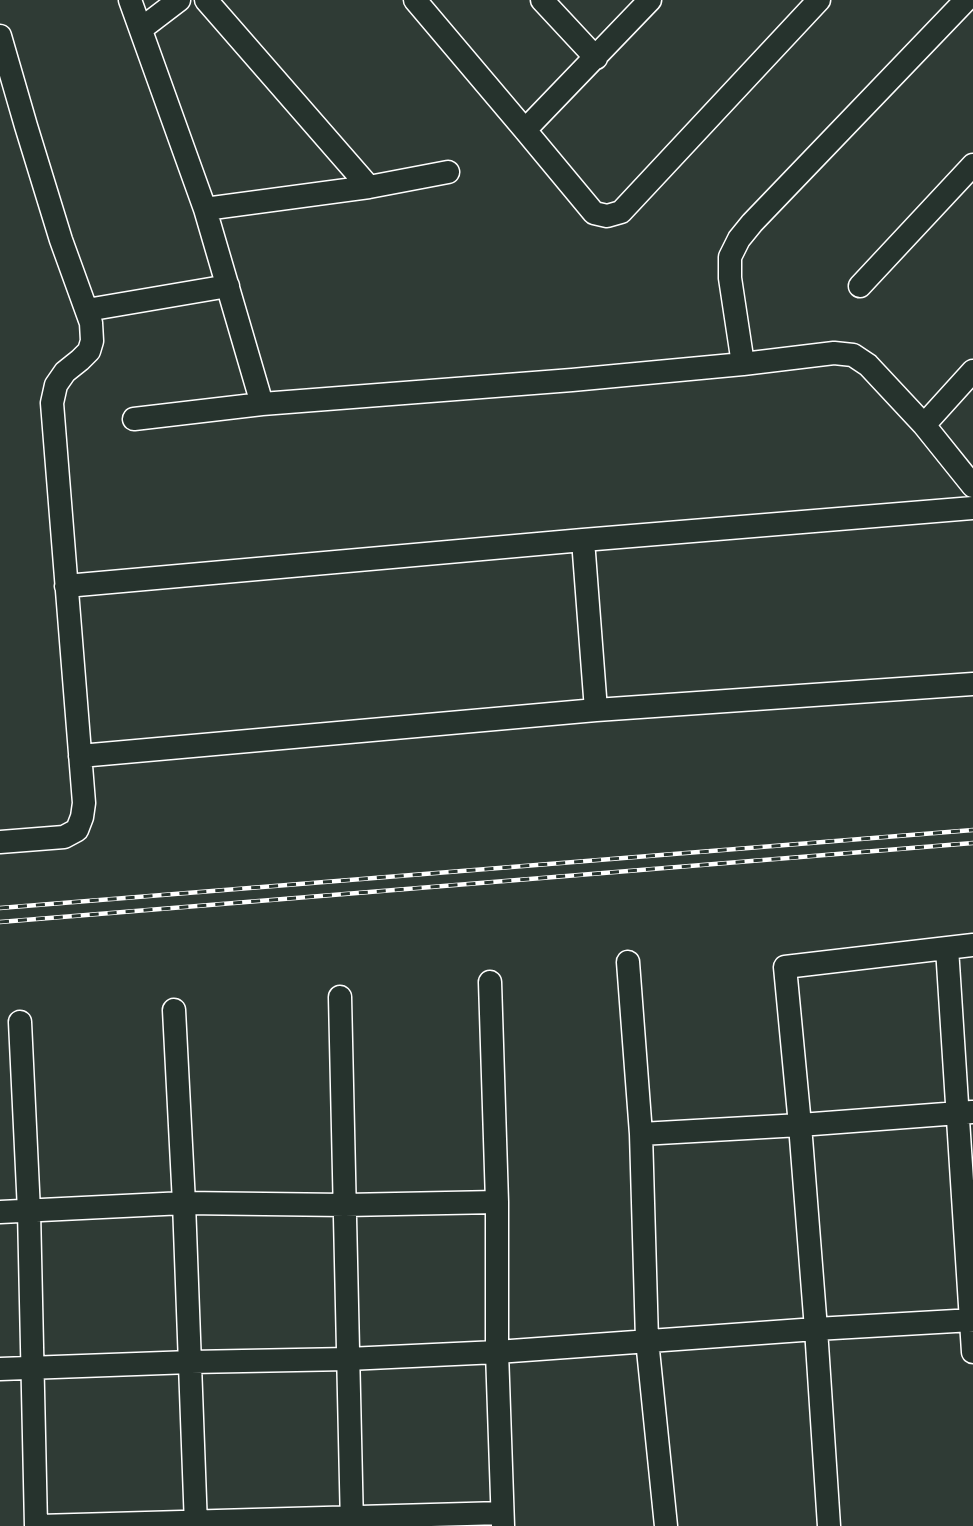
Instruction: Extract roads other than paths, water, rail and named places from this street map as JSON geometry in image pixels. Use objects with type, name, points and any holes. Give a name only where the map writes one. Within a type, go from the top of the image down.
[{"type":"street","points":[[130,0],[205,209],[262,404]]},
{"type":"street","points":[[141,29],[179,0]]},
{"type":"street","points":[[206,0],[370,187]]},
{"type":"street","points":[[415,0],[594,213],[607,216],[621,212],[819,0]]},
{"type":"street","points":[[542,0],[596,58]]},
{"type":"street","points":[[525,130],[596,58],[650,0]]},
{"type":"street","points":[[743,364],[730,278],[730,257],[739,239],[752,223],[966,0]]},
{"type":"street","points":[[0,36],[61,240],[91,323],[92,341],[89,351],[65,372],[56,385],[52,403],[84,803],[82,817],[77,830],[64,837],[0,842]]},
{"type":"street","points":[[860,286],[973,166]]},
{"type":"street","points":[[205,209],[370,187],[448,172]]},
{"type":"street","points":[[87,310],[228,286]]},
{"type":"street","points":[[134,419],[262,404],[572,380],[743,364],[834,353],[853,356],[868,365],[924,425],[973,486]]},
{"type":"street","points":[[924,425],[973,371]]},
{"type":"street","points":[[66,586],[583,540],[973,508]]},
{"type":"street","points":[[583,540],[596,710]]},
{"type":"street","points":[[80,756],[596,710],[973,684]]},
{"type":"street","points":[[829,1526],[816,1329],[786,967],[973,945]]},
{"type":"street","points":[[947,948],[966,1112],[973,1352]]},
{"type":"street","points":[[628,962],[641,1134],[647,1340],[666,1526]]},
{"type":"street","points":[[20,1022],[29,1211],[32,1367],[38,1526],[502,1520],[496,1352],[496,1202],[490,982]]},
{"type":"street","points":[[340,997],[351,1522]]},
{"type":"street","points":[[174,1010],[191,1362],[196,1524]]},
{"type":"street","points":[[641,1134],[800,1125],[966,1112]]},
{"type":"street","points":[[0,1212],[184,1203],[345,1205],[496,1202]]},
{"type":"street","points":[[0,1369],[191,1362],[348,1359],[496,1352],[647,1340],[972,1320]]},
{"type":"railway","points":[[0,908],[973,830]]},
{"type":"railway","points":[[0,922],[973,843]]}]
